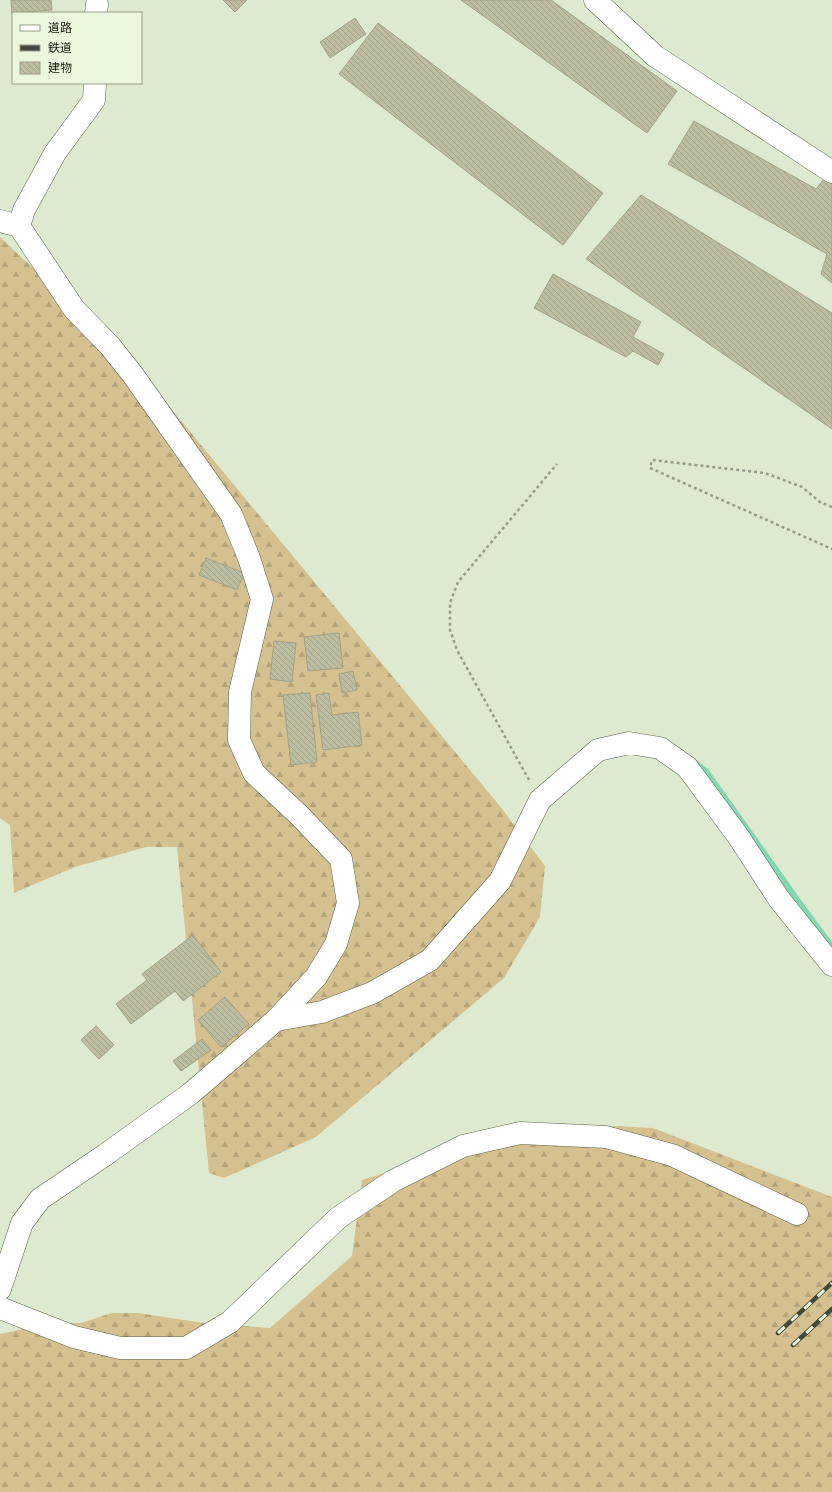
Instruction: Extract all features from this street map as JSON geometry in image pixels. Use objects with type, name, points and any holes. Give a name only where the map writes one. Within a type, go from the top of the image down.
[{"type":"street","points":[[595,0],[655,56],[832,172]]},
{"type":"street","points":[[0,1289],[22,1223],[40,1199],[106,1155],[190,1094],[276,1020],[316,977],[336,944],[348,903],[341,859],[300,816],[254,773],[239,740],[240,692],[262,599],[249,558],[231,514],[133,375],[110,346],[74,309],[10,223],[24,210],[55,153],[94,100],[95,84]]},
{"type":"street","points":[[276,1020],[322,1012],[372,993],[430,960],[500,881],[540,800],[598,750],[629,743],[660,748],[687,767],[738,836],[780,899],[832,965]]},
{"type":"street","points":[[0,1308],[74,1338],[120,1348],[186,1348],[230,1322],[338,1218],[393,1181],[463,1146],[520,1133],[606,1137],[672,1155],[797,1214]]},
{"type":"path","points":[[831,550],[650,468],[652,460],[765,473],[802,487],[820,502],[832,506]]},
{"type":"path","points":[[540,800],[458,650],[450,630],[450,603],[458,582],[557,464]]},
{"type":"green space","points":[[0,237],[134,364],[499,805],[545,866],[540,917],[504,978],[316,1137],[224,1178],[209,1173],[177,847],[146,847],[75,867],[14,893],[10,825],[0,818]]},
{"type":"green space","points":[[551,1123],[653,1128],[832,1197],[832,1492],[0,1492],[0,1334],[46,1324],[81,1323],[112,1313],[138,1313],[204,1323],[270,1328],[352,1256],[362,1180],[428,1159],[505,1128]]},
{"type":"building","points":[[11,0],[51,0],[52,10],[12,12],[12,14]]},
{"type":"building","points":[[223,0],[247,0],[235,12]]},
{"type":"building","points":[[461,0],[551,0],[677,91],[647,133]]},
{"type":"building","points":[[355,18],[366,34],[330,58],[320,42]]},
{"type":"building","points":[[378,23],[603,193],[563,245],[339,74]]},
{"type":"building","points":[[694,121],[816,189],[824,179],[832,183],[832,283],[821,274],[827,254],[668,164]]},
{"type":"building","points":[[641,195],[832,313],[832,429],[586,259]]},
{"type":"building","points":[[553,274],[641,322],[633,337],[664,354],[658,365],[633,351],[626,357],[534,308]]},
{"type":"building","points":[[206,558],[244,573],[237,590],[199,575]]},
{"type":"building","points":[[339,633],[343,668],[308,671],[304,637]]},
{"type":"building","points":[[274,641],[296,643],[292,682],[270,679]]},
{"type":"building","points":[[353,671],[357,690],[342,693],[339,674]]},
{"type":"building","points":[[310,693],[317,762],[291,765],[283,695]]},
{"type":"building","points":[[329,693],[332,715],[358,712],[362,745],[323,750],[316,695]]},
{"type":"building","points":[[193,935],[221,972],[183,1001],[175,991],[131,1024],[116,1004],[147,980],[142,974]]},
{"type":"building","points":[[225,997],[249,1024],[221,1047],[198,1020]]},
{"type":"building","points":[[96,1026],[114,1045],[99,1059],[81,1040]]},
{"type":"building","points":[[202,1039],[211,1050],[181,1071],[173,1061]]},
{"type":"waterway","points":[[695,763],[706,772],[832,948]]},
{"type":"railway","points":[[778,1333],[832,1283]]},
{"type":"railway","points":[[793,1345],[832,1309]]}]
